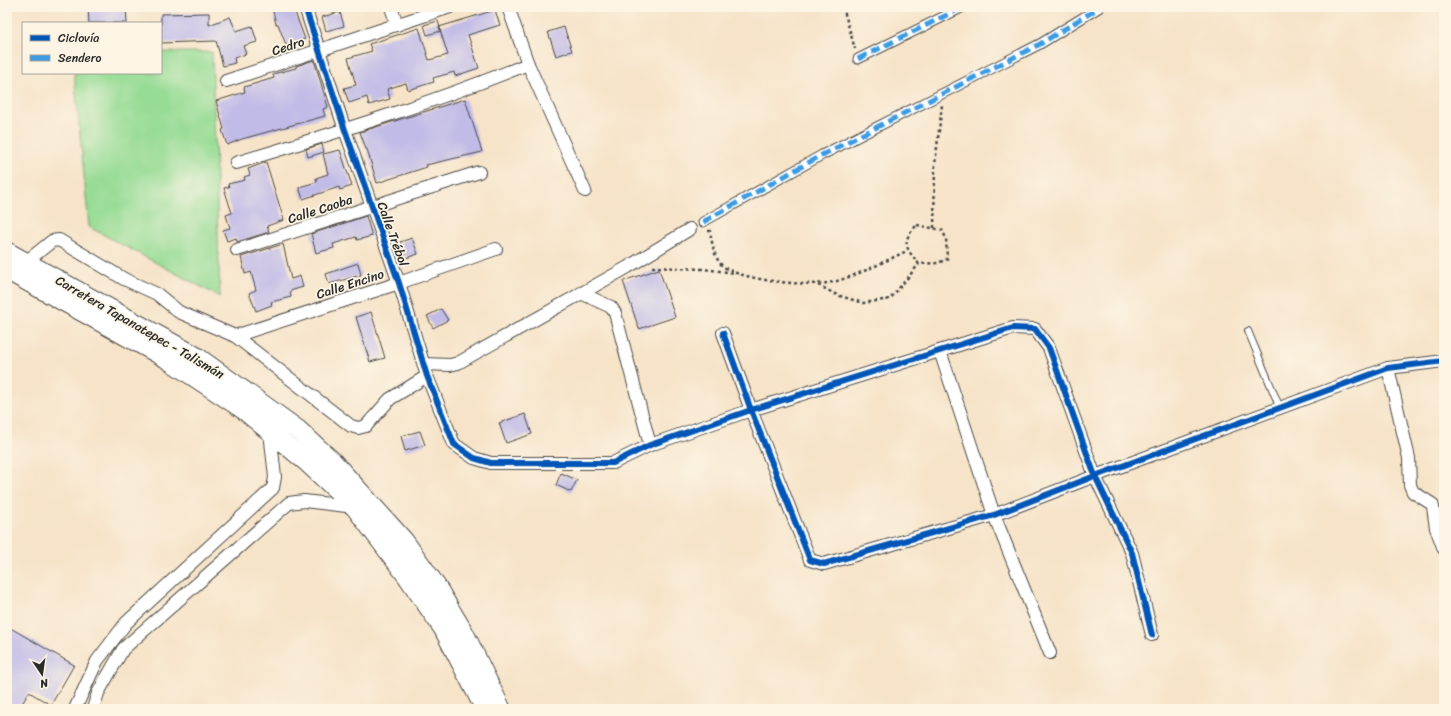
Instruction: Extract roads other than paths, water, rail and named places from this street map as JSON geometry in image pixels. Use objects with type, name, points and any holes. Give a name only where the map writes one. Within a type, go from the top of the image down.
[{"type":"highway","name":"Carretera Tapanatepec - Talismán","points":[[7,252],[197,357],[298,430],[332,461],[404,541],[436,586],[464,633],[501,709]]},
{"type":"highway","name":"Carretera Tapanatepec - Talismán","points":[[7,270],[166,358],[243,410],[308,463],[355,508],[384,543],[443,628],[485,709]]},
{"type":"street","name":"Calle Trébol","points":[[305,7],[345,130],[399,283],[425,370],[454,444],[474,458],[491,463],[612,463],[650,445]]},
{"type":"street","points":[[392,7],[397,25]]},
{"type":"street","name":"Cedro","points":[[226,81],[450,7]]},
{"type":"street","points":[[508,7],[528,64],[585,191]]},
{"type":"street","points":[[858,59],[963,7]]},
{"type":"street","points":[[703,222],[822,155],[1040,44],[1100,7]]},
{"type":"street","points":[[236,163],[345,130],[463,91],[528,64]]},
{"type":"street","name":"Calle Caoba","points":[[237,250],[372,208],[479,172]]},
{"type":"street","points":[[26,262],[52,241],[59,240],[124,279],[157,294],[179,312],[235,336],[351,426],[358,428],[366,426],[390,399],[425,370],[458,363],[628,267],[690,229]]},
{"type":"street","name":"Calle Encino","points":[[235,336],[399,283],[496,249]]},
{"type":"street","points":[[581,293],[611,307],[615,313],[650,445],[751,410],[1013,328],[1035,329],[1050,348],[1095,476],[1132,553],[1152,635]]},
{"type":"street","points":[[723,333],[751,410],[810,560],[824,564],[994,516],[1095,476],[1388,368],[1444,361]]},
{"type":"street","points":[[940,351],[994,516],[1050,653]]},
{"type":"street","points":[[1388,368],[1409,458],[1410,485],[1413,492],[1432,504],[1436,528],[1444,549]]},
{"type":"street","points":[[75,709],[97,662],[126,623],[273,488],[275,477],[270,432]]},
{"type":"street","points":[[273,488],[289,503]]},
{"type":"street","points":[[93,709],[98,693],[123,649],[289,503],[304,501],[355,508]]},
{"type":"lane","points":[[1248,331],[1280,408]]}]
